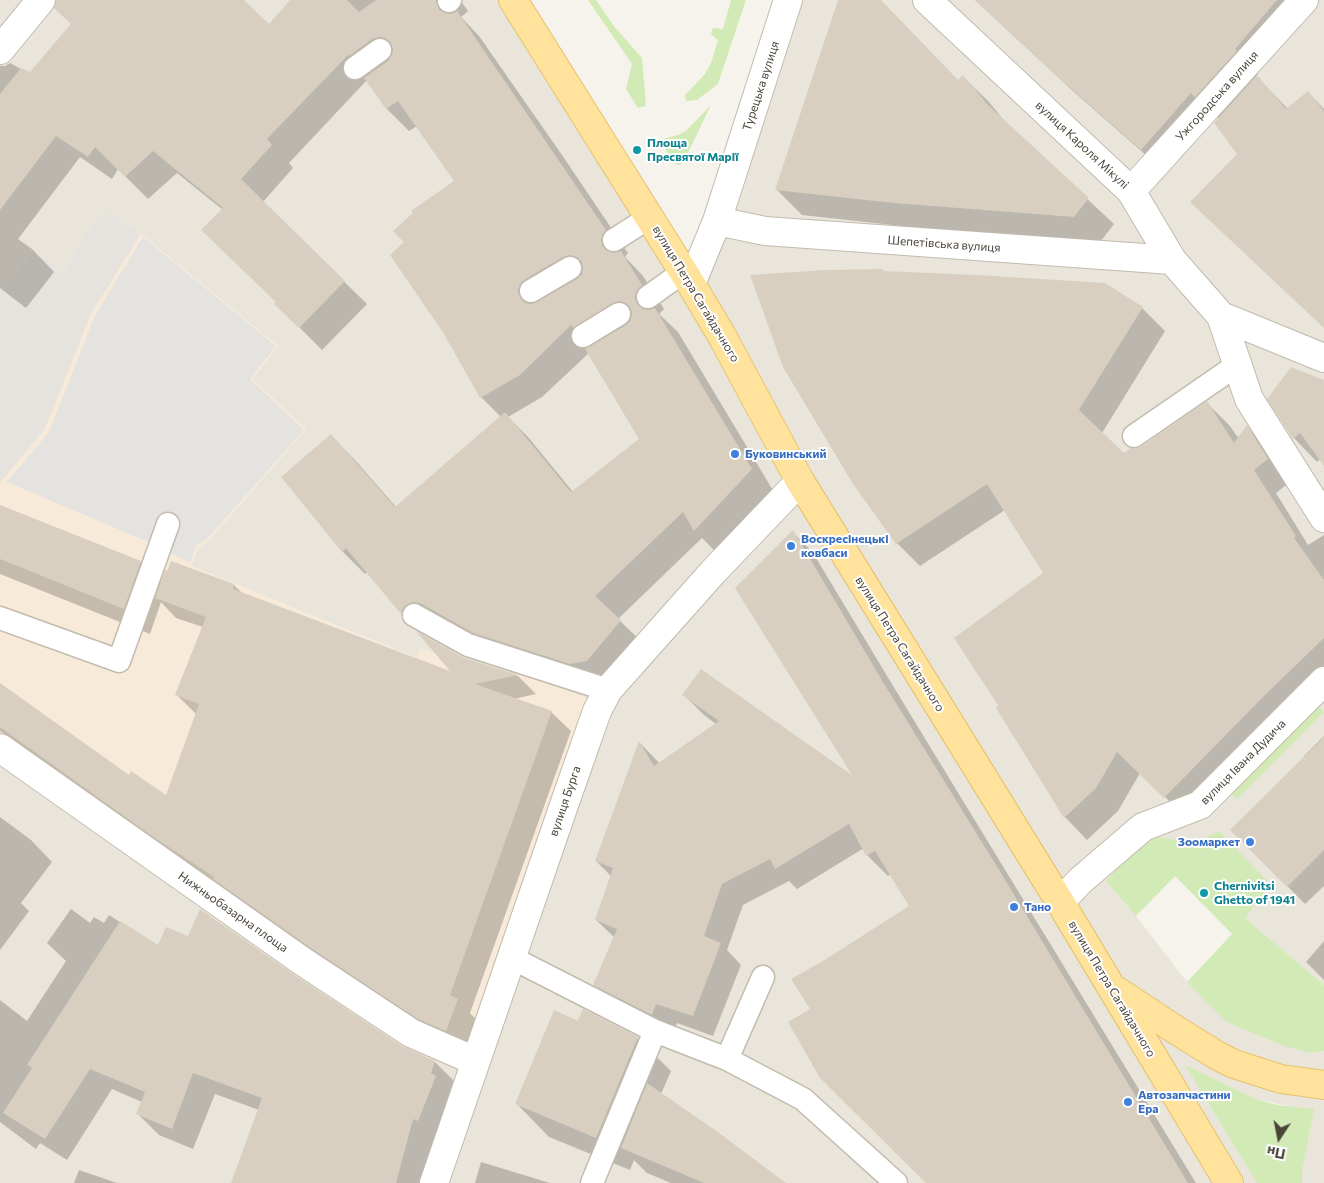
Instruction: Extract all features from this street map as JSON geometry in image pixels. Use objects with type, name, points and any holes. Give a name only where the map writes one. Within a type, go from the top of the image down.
[{"type":"main road","name":"вулиця Петра Сагайдачного","points":[[513,0],[687,278],[722,336],[800,481],[1060,902],[1229,1183]]},
{"type":"main road","points":[[1110,986],[1176,1030],[1234,1064],[1281,1079],[1324,1085]]},
{"type":"street","points":[[0,50],[41,0]]},
{"type":"street","name":"Турецька вулиця","points":[[687,278],[717,221],[788,0]]},
{"type":"street","name":"вулиця Кароля Мікулі","points":[[927,0],[1131,191],[1172,260],[1221,316],[1324,358]]},
{"type":"street","name":"Ужгородська вулиця","points":[[1131,191],[1304,0]]},
{"type":"street","name":"Шепетівська вулиця","points":[[717,221],[765,230],[1172,260]]},
{"type":"street","points":[[1221,316],[1249,400],[1324,518]]},
{"type":"street","name":"вулиця Бурга","points":[[434,1183],[474,1062],[594,720],[608,690],[713,572],[800,481]]},
{"type":"street","name":"вулиця Івана Дудича","points":[[1060,902],[1080,881],[1144,827],[1200,805],[1324,681]]},
{"type":"street","name":"Нижньобазарна площа","points":[[0,748],[302,961],[411,1033],[474,1062]]},
{"type":"lane","points":[[355,68],[380,50]]},
{"type":"lane","points":[[614,240],[650,217]]},
{"type":"lane","points":[[531,291],[570,268]]},
{"type":"lane","points":[[648,296],[687,278]]},
{"type":"lane","points":[[582,336],[619,314]]},
{"type":"lane","points":[[1134,436],[1237,365]]},
{"type":"lane","points":[[0,618],[118,661],[168,524]]},
{"type":"lane","points":[[414,614],[468,645],[608,690]]},
{"type":"lane","points":[[512,958],[655,1031],[727,1059],[802,1099],[896,1183]]},
{"type":"lane","points":[[727,1059],[764,977]]},
{"type":"lane","points":[[592,1183],[655,1031]]},
{"type":"shaded area","points":[[0,0],[515,0],[691,283],[788,0],[1324,0],[1324,985],[1245,918],[1198,842],[1146,836],[1106,881],[1136,916],[1187,982],[1227,1021],[1311,1053],[1324,1051],[1324,1183],[1302,1183],[1294,1107],[1258,1100],[1186,1066],[1257,1183],[0,1183],[0,748],[490,674],[421,648],[417,658],[191,566],[198,548],[209,540],[306,429],[252,379],[278,346],[141,234],[107,209],[79,244],[63,273],[4,289],[0,287]]},
{"type":"shaded area","points":[[106,208],[141,234],[91,314],[45,429],[0,483],[0,287],[4,289],[34,252],[63,273],[79,244]]},
{"type":"shaded area","points":[[141,234],[278,346],[252,379],[306,429],[209,540],[198,548],[191,566],[416,658],[421,648],[490,674],[521,674],[606,705],[475,1060],[0,748],[0,483],[45,429],[91,314]]},
{"type":"shaded area","points":[[143,237],[276,346],[250,379],[304,430],[207,539],[196,546],[190,563],[160,547],[7,482],[49,432],[95,315]]},
{"type":"green space","points":[[588,0],[596,0],[613,25],[642,58],[646,106],[638,108],[626,89],[632,64]]},
{"type":"green space","points":[[731,0],[746,0],[718,84],[697,100],[686,101],[685,95],[705,74],[711,63],[718,40],[711,34],[713,28],[723,29]]},
{"type":"green space","points":[[711,105],[684,161],[680,165],[675,164],[659,140],[678,135],[687,130]]},
{"type":"green space","points":[[1316,704],[1324,712],[1237,799],[1229,792]]},
{"type":"green space","points":[[1219,831],[1270,884],[1245,918],[1324,985],[1324,1051],[1311,1053],[1284,1046],[1227,1022],[1187,982],[1232,934],[1175,876],[1136,916],[1106,881],[1146,836],[1198,842]]},
{"type":"green space","points":[[1185,1065],[1258,1100],[1277,1105],[1314,1109],[1302,1171],[1302,1183],[1257,1183]]},
{"type":"building","points":[[56,0],[244,0],[269,24],[290,0],[347,0],[359,12],[376,0],[436,0],[439,10],[452,14],[457,11],[606,230],[601,240],[603,247],[614,253],[621,251],[642,285],[636,292],[637,304],[643,309],[655,308],[752,469],[694,531],[683,512],[595,596],[621,620],[587,661],[570,664],[473,633],[420,603],[413,602],[408,604],[403,608],[401,614],[346,548],[342,552],[281,477],[331,434],[395,507],[505,412],[571,492],[639,439],[585,349],[626,325],[630,321],[632,314],[630,307],[626,303],[619,301],[573,328],[571,325],[520,375],[480,398],[444,334],[390,255],[404,242],[393,231],[413,213],[411,211],[454,181],[398,101],[386,109],[364,78],[388,61],[392,55],[391,43],[386,38],[372,39],[348,55],[267,139],[272,145],[241,179],[345,281],[299,328],[274,304],[276,302],[201,230],[223,208],[153,151],[125,177],[95,147],[88,157],[56,136],[0,210],[0,94],[21,68],[30,72],[71,24],[54,8]],"holes":[[[570,255],[577,257],[582,262],[583,268],[582,274],[577,279],[537,302],[525,303],[520,298],[518,291],[520,284],[524,280],[563,257]]]},
{"type":"building","points":[[838,0],[881,0],[958,80],[963,75],[988,105],[1089,198],[1074,217],[894,203],[775,190]]},
{"type":"building","points":[[975,0],[1277,0],[1235,49],[1237,51],[1195,97],[1191,93],[1141,150],[1049,69]]},
{"type":"building","points":[[1257,75],[1286,109],[1308,91],[1324,111],[1324,328],[1190,202],[1237,154],[1214,123]]},
{"type":"building","points":[[883,269],[883,271],[1105,283],[1143,307],[1079,410],[1124,453],[1131,448],[1141,447],[1207,401],[1234,443],[1247,425],[1268,459],[1254,470],[1296,536],[1294,538],[1324,580],[1324,638],[1164,798],[1117,752],[1096,788],[1064,818],[996,708],[998,705],[954,638],[1043,573],[987,484],[896,544],[853,484],[783,367],[750,275],[825,270]]},
{"type":"building","points":[[1291,367],[1324,380],[1324,466],[1300,433],[1293,439],[1267,399]]},
{"type":"building","points":[[0,505],[141,561],[124,609],[0,559]]},
{"type":"building","points":[[793,530],[883,682],[1188,1183],[926,1183],[820,1078],[788,1022],[810,1009],[791,979],[823,961],[909,906],[875,851],[866,856],[849,824],[775,869],[770,859],[722,884],[704,936],[721,943],[693,1016],[656,1004],[652,1015],[593,985],[617,929],[595,920],[613,868],[595,861],[639,741],[654,766],[719,721],[682,695],[701,669],[852,775],[735,588]]},
{"type":"building","points":[[171,561],[234,584],[233,589],[450,671],[416,631],[464,658],[518,675],[475,684],[552,711],[450,995],[458,999],[446,1031],[418,1019],[311,948],[213,879],[214,877],[149,834],[0,727],[0,683],[129,775],[131,771],[166,795],[199,704],[175,695],[206,617],[155,598],[165,570],[167,571]]},
{"type":"building","points":[[1324,737],[1324,850],[1287,887],[1230,830]]},
{"type":"building","points":[[200,909],[293,974],[402,1046],[435,1061],[431,1073],[436,1076],[418,1121],[413,1119],[396,1183],[231,1183],[262,1098],[193,1073],[172,1129],[136,1114],[145,1092],[90,1069],[45,1139],[3,1113],[32,1068],[27,1065],[120,921],[158,945],[166,927],[188,936]]},
{"type":"building","points":[[583,1009],[638,1037],[596,1138],[515,1104],[554,1010],[578,1021]]},
{"type":"building","points":[[647,1083],[715,1130],[786,1183],[704,1183],[621,1148]]},
{"type":"place","name":"Площа Пресвятої Марії","points":[[637,150]]},
{"type":"place","name":"Буковинський","points":[[735,454]]},
{"type":"place","name":"Воскресінецькі ковбаси","points":[[791,546]]},
{"type":"place","name":"Зоомаркет","points":[[1250,842]]},
{"type":"place","name":"Chernivitsi Ghetto of 1941","points":[[1204,893]]},
{"type":"place","name":"Тано","points":[[1014,907]]},
{"type":"place","name":"Автозапчастини Ера","points":[[1128,1102]]}]
